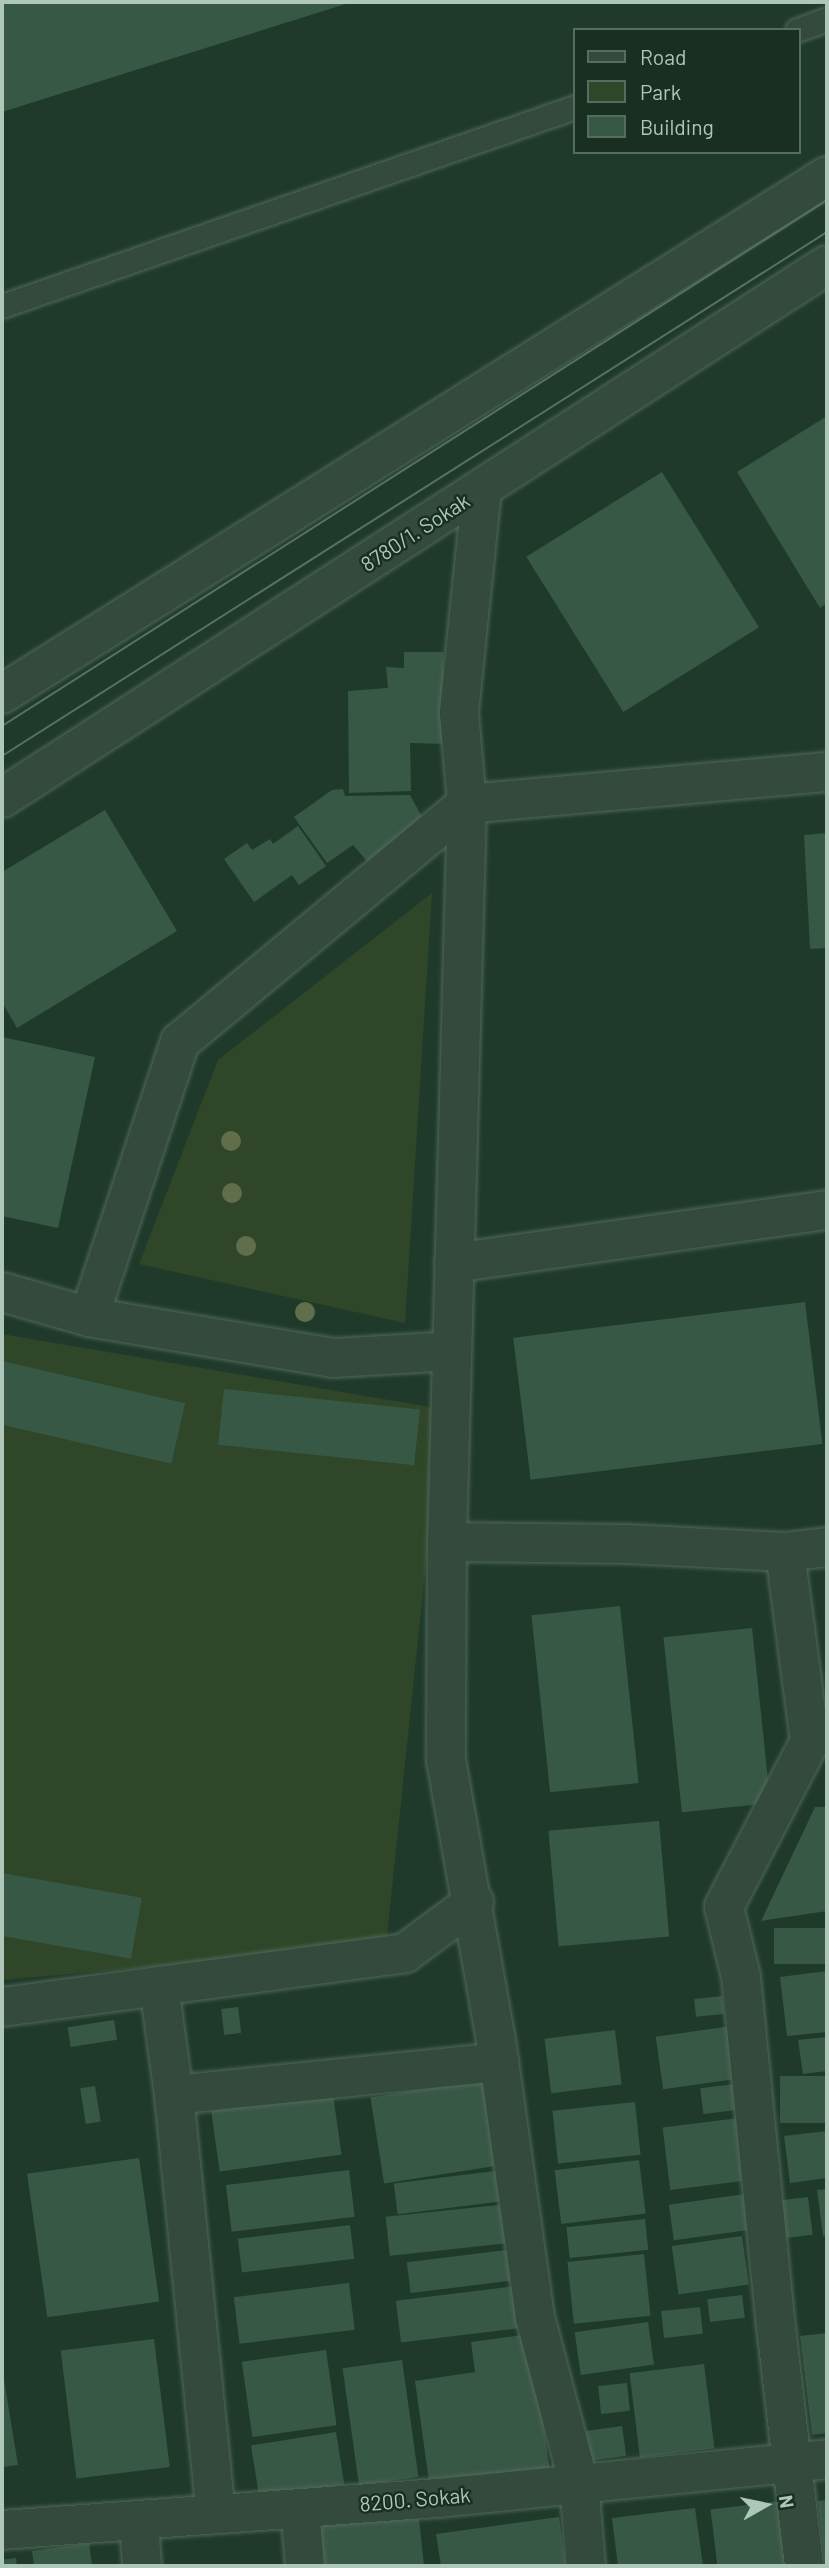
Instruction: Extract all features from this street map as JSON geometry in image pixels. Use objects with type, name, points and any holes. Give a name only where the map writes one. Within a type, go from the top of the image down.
[{"type":"street","points":[[2,694],[827,176]]},
{"type":"street","name":"8780/1. Sokak","points":[[2,798],[827,265]]},
{"type":"street","points":[[482,489],[460,713],[467,804],[447,1542],[446,1760],[474,1902],[535,2318],[579,2483],[586,2566]]},
{"type":"street","points":[[89,1317],[180,1042],[467,804],[827,772]]},
{"type":"street","points":[[454,1263],[827,1210]]},
{"type":"street","points":[[2,1292],[89,1317],[334,1358],[452,1351]]},
{"type":"street","points":[[447,1542],[628,1544],[785,1552],[827,1547]]},
{"type":"street","points":[[785,1552],[810,1741],[724,1907],[740,1977],[776,2327],[810,2460],[804,2566]]},
{"type":"street","points":[[2,2007],[405,1953],[474,1902]]},
{"type":"street","points":[[159,1986],[174,2095],[216,2514]]},
{"type":"street","points":[[174,2095],[499,2062]]},
{"type":"street","name":"8200. Sokak","points":[[2,2530],[300,2508],[810,2460]]},
{"type":"street","points":[[300,2508],[305,2566]]},
{"type":"street","points":[[139,2520],[142,2566]]},
{"type":"lane","points":[[801,29],[827,19]]},
{"type":"lane","points":[[2,306],[574,107]]},
{"type":"green space","points":[[432,893],[405,1323],[139,1264],[218,1060]]},
{"type":"green space","points":[[2,1334],[442,1409],[386,1946],[2,1980]]},
{"type":"building","points":[[2,2],[352,2],[2,112]]},
{"type":"building","points":[[827,416],[827,603],[820,608],[737,472]]},
{"type":"building","points":[[662,472],[759,627],[623,712],[526,557]]},
{"type":"building","points":[[404,652],[443,652],[446,744],[410,743],[411,791],[349,793],[348,691],[388,688],[386,667],[404,668]]},
{"type":"building","points":[[343,789],[345,796],[410,795],[427,826],[373,868],[353,845],[327,863],[294,817],[332,790]]},
{"type":"building","points":[[105,810],[177,931],[17,1028],[2,1002],[2,872]]},
{"type":"building","points":[[298,826],[326,866],[299,885],[292,875],[254,902],[224,859],[247,843],[252,850],[270,839],[273,844]]},
{"type":"building","points":[[827,833],[827,948],[810,949],[804,835]]},
{"type":"building","points":[[2,1037],[95,1057],[58,1228],[2,1216]]},
{"type":"building","points":[[805,1302],[822,1444],[531,1480],[513,1338]]},
{"type":"building","points":[[2,1361],[185,1403],[171,1464],[2,1425]]},
{"type":"building","points":[[224,1389],[420,1410],[414,1465],[218,1445]]},
{"type":"building","points":[[620,1606],[639,1783],[550,1792],[531,1615]]},
{"type":"building","points":[[752,1628],[770,1803],[682,1812],[663,1637]]},
{"type":"building","points":[[815,1807],[827,1807],[827,1911],[761,1921]]},
{"type":"building","points":[[659,1821],[669,1937],[559,1946],[548,1831]]},
{"type":"building","points":[[2,1873],[142,1898],[131,1959],[2,1936]]},
{"type":"building","points":[[774,1928],[827,1928],[827,1964],[774,1964]]},
{"type":"building","points":[[827,1971],[827,2032],[787,2036],[780,1977]]},
{"type":"building","points":[[722,1996],[724,2014],[696,2017],[694,1999]]},
{"type":"building","points":[[238,2007],[241,2033],[224,2035],[221,2009]]},
{"type":"building","points":[[114,2020],[117,2040],[71,2047],[68,2027]]},
{"type":"building","points":[[732,2026],[739,2078],[663,2089],[656,2037]]},
{"type":"building","points":[[615,2030],[622,2085],[551,2093],[545,2039]]},
{"type":"building","points":[[827,2037],[827,2071],[803,2074],[798,2040]]},
{"type":"building","points":[[780,2076],[827,2076],[827,2123],[780,2123]]},
{"type":"building","points":[[488,2079],[502,2165],[384,2184],[370,2098]]},
{"type":"building","points":[[735,2084],[738,2110],[703,2114],[700,2088]]},
{"type":"building","points":[[95,2086],[101,2122],[86,2124],[80,2088]]},
{"type":"building","points":[[333,2094],[341,2154],[220,2172],[211,2111]]},
{"type":"building","points":[[635,2102],[641,2155],[558,2163],[552,2111]]},
{"type":"building","points":[[739,2118],[747,2181],[670,2190],[663,2127]]},
{"type":"building","points":[[827,2131],[827,2178],[790,2183],[784,2136]]},
{"type":"building","points":[[139,2158],[159,2302],[47,2317],[27,2174]]},
{"type":"building","points":[[639,2160],[646,2214],[561,2224],[555,2170]]},
{"type":"building","points":[[349,2170],[355,2217],[232,2232],[226,2185]]},
{"type":"building","points":[[503,2170],[507,2201],[398,2214],[394,2183]]},
{"type":"building","points":[[827,2189],[827,2235],[823,2236],[817,2190]]},
{"type":"building","points":[[752,2193],[757,2229],[674,2240],[669,2205]]},
{"type":"building","points":[[808,2197],[813,2235],[786,2238],[781,2200]]},
{"type":"building","points":[[508,2204],[512,2243],[390,2256],[386,2217]]},
{"type":"building","points":[[645,2219],[648,2250],[570,2258],[566,2227]]},
{"type":"building","points":[[350,2225],[354,2259],[242,2273],[238,2239]]},
{"type":"building","points":[[742,2236],[749,2285],[679,2294],[672,2246]]},
{"type":"building","points":[[515,2249],[519,2280],[411,2293],[407,2262]]},
{"type":"building","points":[[644,2254],[650,2316],[574,2324],[567,2262]]},
{"type":"building","points":[[349,2283],[355,2330],[240,2344],[234,2297]]},
{"type":"building","points":[[517,2286],[522,2328],[401,2343],[396,2301]]},
{"type":"building","points":[[742,2295],[745,2318],[710,2322],[707,2299]]},
{"type":"building","points":[[700,2307],[703,2334],[664,2338],[661,2311]]},
{"type":"building","points":[[648,2322],[654,2365],[581,2375],[575,2332]]},
{"type":"building","points":[[827,2333],[827,2433],[812,2435],[800,2336]]},
{"type":"building","points":[[531,2334],[550,2472],[430,2488],[415,2381],[475,2372],[471,2342]]},
{"type":"building","points":[[154,2339],[170,2467],[76,2478],[61,2350]]},
{"type":"building","points":[[326,2350],[337,2425],[252,2437],[242,2362]]},
{"type":"building","points":[[402,2360],[418,2477],[359,2485],[343,2368]]},
{"type":"building","points":[[704,2364],[714,2448],[640,2458],[630,2373]]},
{"type":"building","points":[[2,2368],[18,2465],[2,2467]]},
{"type":"building","points":[[627,2383],[630,2411],[601,2414],[598,2386]]},
{"type":"building","points":[[622,2426],[626,2456],[591,2461],[586,2431]]},
{"type":"building","points":[[336,2432],[344,2484],[259,2498],[251,2445]]},
{"type":"building","points":[[417,2499],[424,2566],[314,2566],[310,2507]]},
{"type":"building","points":[[827,2500],[827,2566],[825,2566],[818,2501]]},
{"type":"building","points":[[780,2501],[788,2566],[717,2566],[711,2510]]},
{"type":"building","points":[[695,2508],[703,2566],[618,2566],[612,2518]]},
{"type":"building","points":[[559,2517],[566,2566],[441,2566],[436,2534]]},
{"type":"building","points":[[89,2543],[92,2566],[34,2566],[32,2551]]},
{"type":"building","points":[[16,2558],[17,2566],[2,2566],[2,2560]]},
{"type":"tram line","points":[[2,726],[827,200]]},
{"type":"tram line","points":[[2,756],[827,232]]}]
